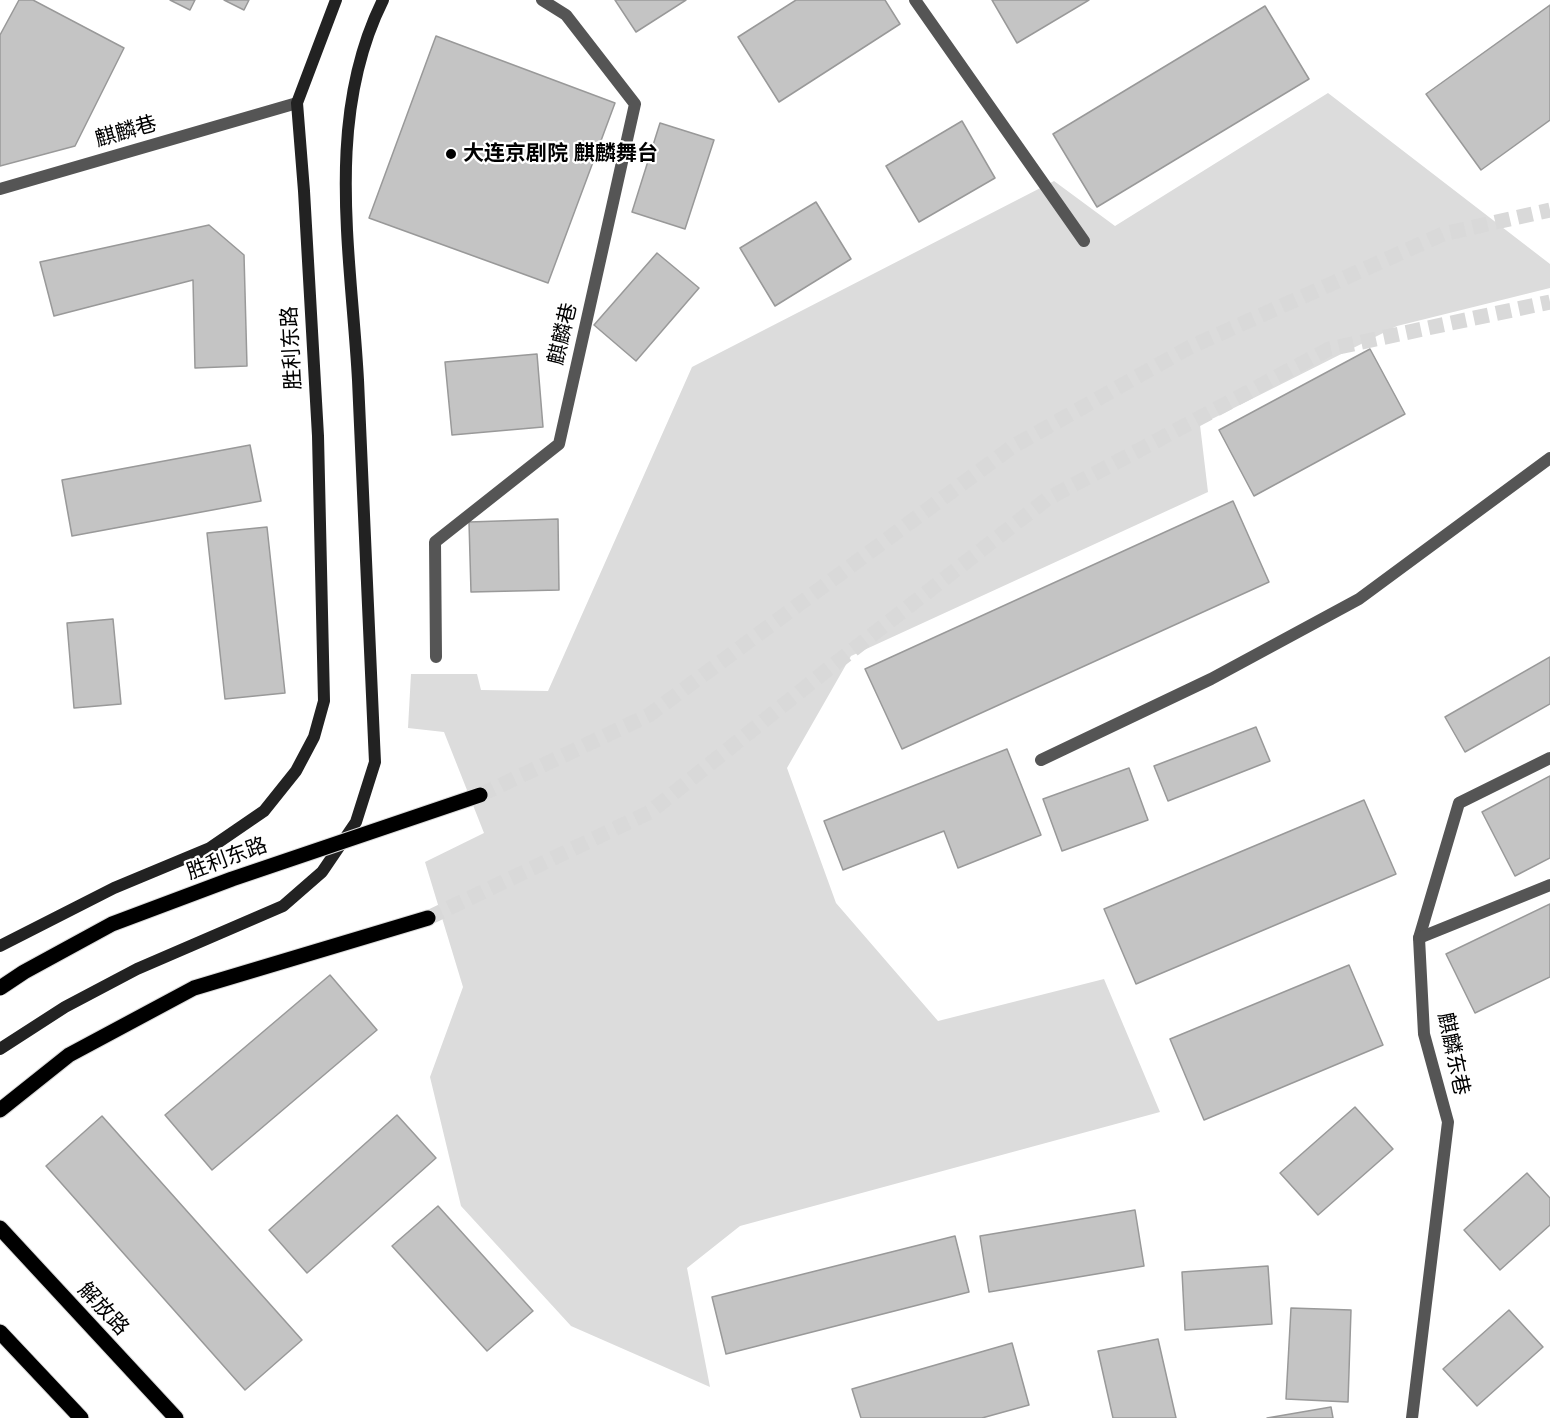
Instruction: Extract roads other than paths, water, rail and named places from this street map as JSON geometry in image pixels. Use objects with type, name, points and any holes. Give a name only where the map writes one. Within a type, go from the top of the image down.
[{"type":"main road","name":"胜利东路","points":[[0,946],[114,888],[210,848],[264,811],[296,771],[314,737],[324,701],[318,436],[297,103],[336,0]]},
{"type":"main road","points":[[0,1049],[66,1007],[137,969],[283,906],[322,872],[356,822],[375,762],[358,379],[344,194],[347,134],[357,73],[372,21],[382,0]]},
{"type":"main road","name":"胜利东路","points":[[0,988],[24,972],[112,924],[232,879],[480,795]]},
{"type":"main road","points":[[0,1110],[69,1055],[194,988],[428,918]]},
{"type":"main road","name":"解放路","points":[[0,1228],[176,1418]]},
{"type":"main road","points":[[0,1332],[81,1418]]},
{"type":"street","name":"麒麟巷","points":[[436,657],[435,542],[559,444],[635,104],[567,15],[542,0]]},
{"type":"street","points":[[915,0],[1084,241]]},
{"type":"street","name":"麒麟巷","points":[[0,189],[297,103]]},
{"type":"street","points":[[1041,760],[1211,679],[1359,599],[1550,458]]},
{"type":"street","name":"麒麟东巷","points":[[1412,1418],[1448,1122],[1424,1034],[1419,938],[1459,803],[1550,758]]},
{"type":"street","points":[[1419,938],[1550,885]]},
{"type":"tunnel","points":[[480,795],[649,715],[1012,447],[1190,347],[1443,234],[1550,210]]},
{"type":"tunnel","points":[[428,918],[650,812],[832,666],[1047,499],[1329,349],[1550,302]]},
{"type":"place","name":"大连京剧院 麒麟舞台","points":[[451,154]]}]
